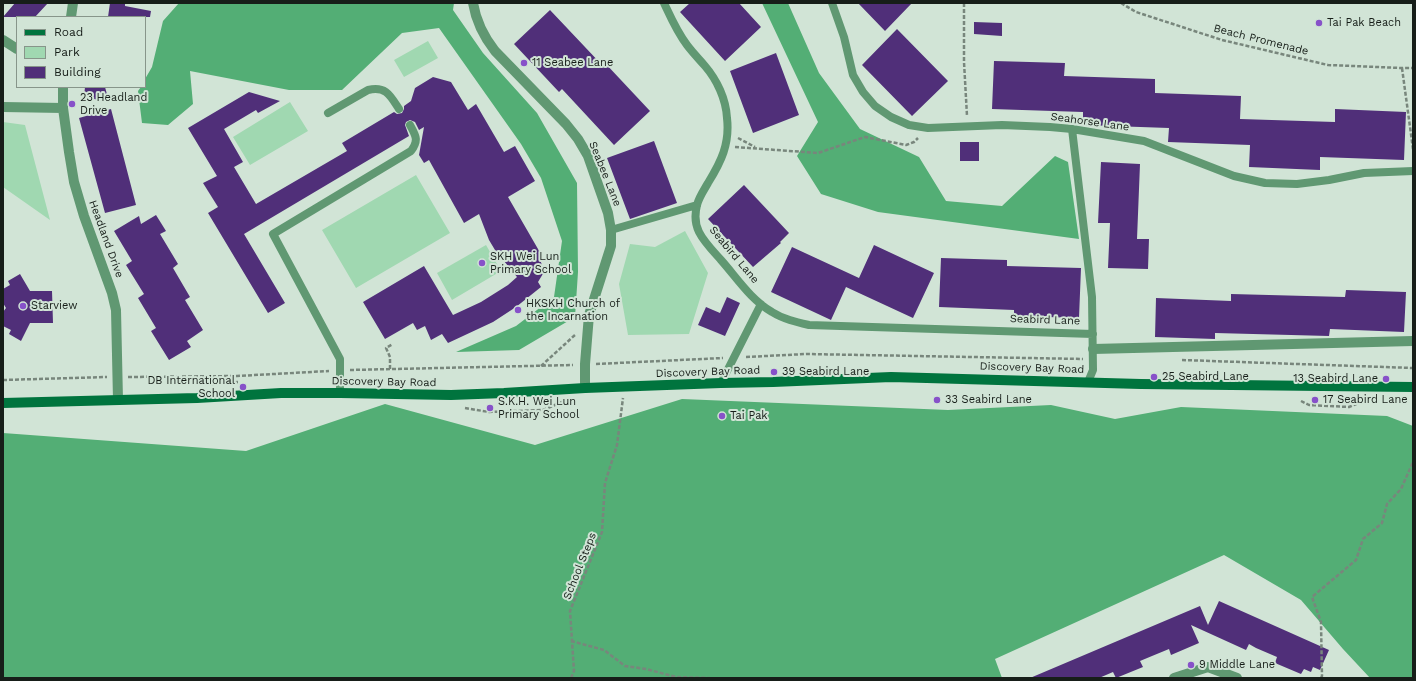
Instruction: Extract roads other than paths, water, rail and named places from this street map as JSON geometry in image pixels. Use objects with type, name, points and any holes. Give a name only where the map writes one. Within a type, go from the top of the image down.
[{"type":"street","points":[[71,16],[73,3]]},
{"type":"street","name":"Seabee Lane","points":[[473,3],[477,19],[487,41],[566,124],[578,139],[588,156],[608,213],[611,230],[611,246],[589,315],[585,364],[585,388]]},
{"type":"street","points":[[3,40],[16,48]]},
{"type":"street","name":"Headland Drive","points":[[63,88],[63,108],[69,152],[77,193],[114,302],[117,323],[118,400]]},
{"type":"street","points":[[3,107],[63,108]]},
{"type":"street","points":[[1093,354],[1413,341]]},
{"type":"street","name":"Discovery Bay Road","points":[[3,403],[280,393],[451,395],[585,388],[891,377],[1088,382],[1413,387]]},
{"type":"street","points":[[1174,678],[1208,667],[1236,678]]},
{"type":"lane","name":"Seabird Lane","points":[[664,3],[680,36],[709,72],[720,90],[728,118],[726,147],[721,161],[697,205],[695,218],[698,231],[751,295],[761,304],[783,318],[809,325],[1093,334]]},
{"type":"lane","name":"Seahorse Lane","points":[[832,3],[842,31],[853,75],[862,92],[875,106],[891,118],[909,125],[923,127],[1002,125],[1072,129],[1144,140],[1234,176],[1265,183],[1297,184],[1329,180],[1364,173],[1413,171]]},
{"type":"lane","points":[[328,113],[368,90],[373,89],[384,90],[389,93],[399,109]]},
{"type":"lane","points":[[340,393],[340,360],[273,234],[411,151],[416,140],[415,134],[410,125]]},
{"type":"lane","points":[[1072,129],[1091,290],[1093,370],[1088,382]]},
{"type":"lane","points":[[611,230],[697,205]]},
{"type":"lane","points":[[721,383],[761,304]]},
{"type":"place","name":"Tai Pak Beach","points":[[1319,23]]},
{"type":"place","name":"11 Seabee Lane","points":[[524,63]]},
{"type":"place","name":"23 Headland Drive","points":[[72,104]]},
{"type":"place","name":"SKH Wei Lun Primary School","points":[[482,263]]},
{"type":"place","name":"Starview","points":[[23,306]]},
{"type":"place","name":"HKSKH Church of the Incarnation","points":[[518,310]]},
{"type":"place","name":"39 Seabird Lane","points":[[774,372]]},
{"type":"place","name":"25 Seabird Lane","points":[[1154,377]]},
{"type":"place","name":"13 Seabird Lane","points":[[1386,379]]},
{"type":"place","name":"DB International School","points":[[243,387]]},
{"type":"place","name":"33 Seabird Lane","points":[[937,400]]},
{"type":"place","name":"17 Seabird Lane","points":[[1315,400]]},
{"type":"place","name":"S.K.H. Wei Lun Primary School","points":[[490,408]]},
{"type":"place","name":"Tai Pak","points":[[722,416]]},
{"type":"place","name":"9 Middle Lane","points":[[1191,665]]}]
